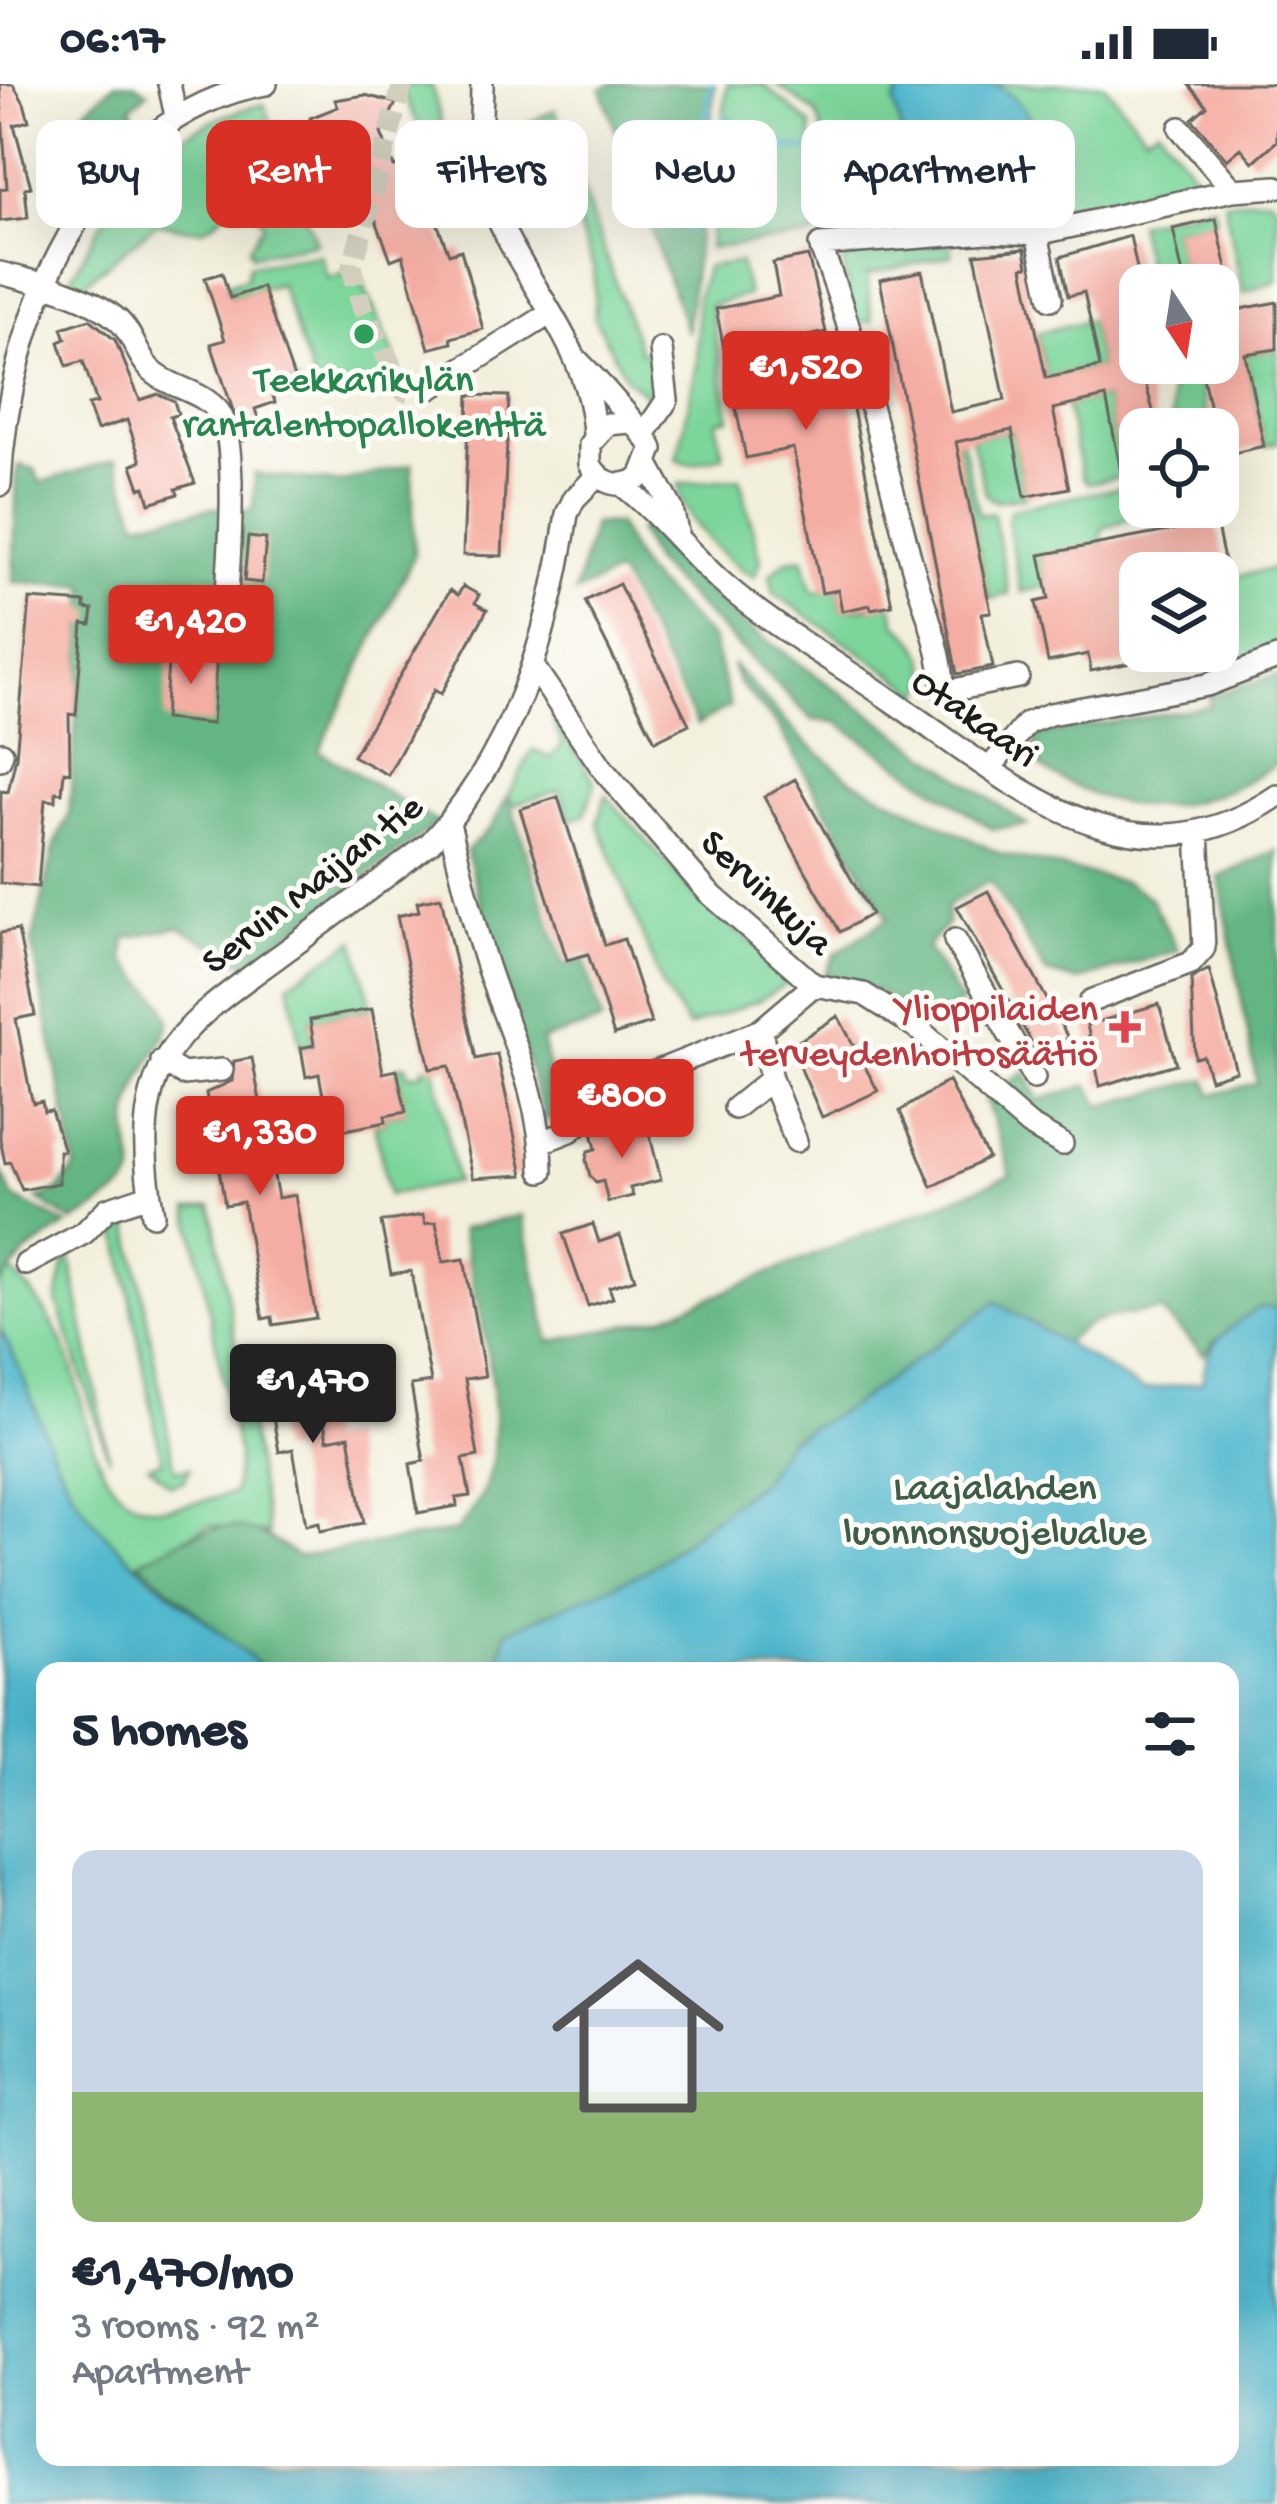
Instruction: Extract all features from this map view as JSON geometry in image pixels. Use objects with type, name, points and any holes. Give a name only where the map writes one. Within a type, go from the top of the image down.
[{"type":"street","points":[[169,84],[176,116]]},
{"type":"street","points":[[0,485],[13,388],[46,289],[104,183],[122,160],[176,116],[223,94],[266,84]]},
{"type":"street","points":[[481,84],[468,120],[494,209],[578,361],[652,449],[649,466],[635,481],[622,485],[598,475],[589,454],[594,435],[578,361]]},
{"type":"street","points":[[1180,128],[1232,190]]},
{"type":"street","points":[[944,692],[929,608],[912,565],[864,375],[820,245],[988,232],[1037,234],[1232,190],[1277,187]]},
{"type":"street","points":[[1037,234],[1051,299]]},
{"type":"street","points":[[0,273],[61,290],[107,312],[128,332],[152,371],[196,393],[221,413],[232,460],[226,604],[167,598]]},
{"type":"street","points":[[431,388],[551,313]]},
{"type":"street","points":[[638,428],[668,400],[661,349]]},
{"type":"street","points":[[594,435],[608,424],[638,428]]},
{"type":"street","name":"Otakaari","points":[[649,466],[677,532]]},
{"type":"street","name":"Servin Maijan tie","points":[[26,1264],[84,1233],[107,1210],[151,1205],[147,1111],[162,1061],[206,1006],[413,856],[449,823],[491,758],[535,669],[567,514],[598,475]]},
{"type":"street","name":"Otakaari","points":[[622,485],[677,532],[730,590],[1042,804],[1090,825],[1142,835],[1198,831],[1244,815],[1277,796]]},
{"type":"street","points":[[989,769],[1028,723],[1050,714],[1207,685],[1277,658]]},
{"type":"street","name":"Servinkuja","points":[[535,669],[604,772],[708,892],[814,986],[864,994],[916,1027],[1029,1125],[1062,1144]]},
{"type":"street","points":[[921,720],[944,692],[1018,677]]},
{"type":"street","points":[[449,823],[487,964],[514,1030],[542,1142],[542,1171]]},
{"type":"street","points":[[1091,1001],[1191,963],[1204,948],[1198,831]]},
{"type":"street","points":[[955,940],[1034,1078]]},
{"type":"street","points":[[542,1142],[570,1131],[625,1084],[693,1052],[761,1030],[814,986]]},
{"type":"street","points":[[761,1030],[771,1079],[796,1141]]},
{"type":"street","points":[[162,1061],[183,1074],[222,1070]]},
{"type":"street","points":[[735,1108],[771,1079]]},
{"type":"green space","points":[[115,84],[135,84],[148,92],[132,106],[134,120],[73,120]]},
{"type":"green space","points":[[406,84],[432,86],[441,120],[416,120],[402,92]]},
{"type":"green space","points":[[611,84],[715,84],[711,120],[612,120],[601,89]]},
{"type":"green space","points":[[727,84],[763,84],[805,120],[801,120],[801,228],[815,228],[815,236],[709,248],[711,228],[777,228],[777,120],[723,120]]},
{"type":"green space","points":[[776,84],[1104,84],[1145,134],[1158,127],[1205,188],[1075,218],[1075,120],[819,120],[816,113]]},
{"type":"green space","points":[[264,104],[270,120],[215,120]]},
{"type":"green space","points":[[555,110],[559,120],[534,120]]},
{"type":"green space","points":[[206,124],[206,227],[200,229],[182,227],[182,138]]},
{"type":"green space","points":[[1269,197],[1277,207],[1277,281],[1243,293],[1224,202]]},
{"type":"green space","points":[[588,204],[640,352],[651,350],[655,402],[627,379],[595,320],[594,270],[579,228],[588,228]]},
{"type":"green space","points":[[1213,205],[1216,219],[1173,229],[1180,264],[1146,264],[1137,223]]},
{"type":"green space","points":[[100,228],[151,228],[75,291],[67,287]]},
{"type":"green space","points":[[261,228],[310,228],[316,243],[252,255],[249,248]]},
{"type":"green space","points":[[650,228],[699,228],[687,332]]},
{"type":"green space","points":[[829,228],[1006,228],[832,239]]},
{"type":"green space","points":[[950,242],[952,255],[867,275],[872,321],[854,323],[843,262],[858,251]]},
{"type":"green space","points":[[320,255],[328,278],[356,268],[393,352],[399,383],[275,402],[271,390],[297,381],[300,389],[314,383],[280,284],[231,296],[227,284],[246,278],[248,265]]},
{"type":"green space","points":[[740,263],[748,295],[710,305],[730,418],[716,421],[723,456],[691,464],[677,460],[697,364],[697,298],[706,267]]},
{"type":"green space","points":[[1090,320],[1100,367],[1046,378],[1037,333]]},
{"type":"green space","points":[[1277,349],[1277,443],[1264,446],[1245,354]]},
{"type":"green space","points":[[1199,384],[1205,408],[1172,408],[1170,385]]},
{"type":"green space","points":[[1106,397],[1119,477],[1089,483],[1082,476],[1066,406]]},
{"type":"green space","points":[[1012,430],[1025,497],[994,501],[986,495],[971,438]]},
{"type":"green space","points":[[962,440],[979,515],[993,513],[1009,594],[989,599],[956,441]]},
{"type":"green space","points":[[116,459],[138,522],[214,508],[253,510],[255,474],[340,483],[412,464],[414,556],[319,751],[438,823],[246,964],[179,927],[126,938],[124,959],[163,1003],[170,1021],[134,1097],[129,1123],[133,1177],[105,1203],[73,1222],[37,1199],[58,1191],[76,1167],[32,943],[55,845],[69,815],[86,585],[13,582],[17,474],[19,465],[35,469],[40,483]]},
{"type":"green space","points":[[740,478],[761,561],[754,577],[718,550],[695,524],[679,484]]},
{"type":"green space","points":[[1119,488],[1119,523],[1102,529],[1102,546],[1040,555],[1046,587],[1021,592],[1007,521],[1012,509]]},
{"type":"green space","points":[[593,524],[617,524],[642,571],[712,639],[730,706],[697,725],[620,577],[615,574],[575,593]]},
{"type":"green space","points":[[645,526],[734,617],[1027,825],[992,829],[837,722],[813,720],[653,562],[638,531]]},
{"type":"green space","points":[[803,558],[813,592],[838,590],[842,610],[892,605],[897,624],[918,646],[927,665],[922,694],[774,593],[770,575],[786,561]]},
{"type":"green space","points":[[1277,568],[1277,653],[1239,667],[1239,576]]},
{"type":"green space","points":[[732,664],[802,739],[850,779],[1001,854],[1128,883],[1151,899],[1178,950],[1077,981],[1046,973],[990,881],[947,906],[947,925],[927,947],[961,1003],[926,1023],[882,993],[825,975],[835,954],[888,918],[778,726],[738,682]]},
{"type":"green space","points":[[1277,675],[1277,763],[1199,800],[1173,805],[1119,803],[1049,773],[1031,752],[1040,734],[1210,706],[1209,696]]},
{"type":"green space","points":[[551,714],[595,782],[585,815],[571,820],[560,790],[513,805],[508,795],[533,749],[550,758],[562,746]]},
{"type":"green space","points":[[508,795],[564,965],[585,961],[602,1022],[542,1040],[560,1116],[544,1120],[466,851],[492,826]]},
{"type":"green space","points":[[606,795],[698,899],[795,978],[760,1000],[688,1027],[663,988],[598,822]]},
{"type":"green space","points":[[1277,850],[1277,1309],[1214,1341],[1204,1355],[1160,1310],[1097,1321],[1064,1345],[996,1302],[853,1405],[788,1440],[762,1480],[646,1571],[507,1631],[499,1662],[255,1662],[139,1562],[218,1528],[254,1532],[297,1557],[457,1531],[484,1491],[494,1432],[489,1361],[461,1229],[522,1215],[550,1342],[662,1317],[1011,1175],[986,1100],[1025,1071],[1039,1100],[1088,1085],[1102,1106],[1206,1079],[1212,1095],[1257,1083],[1219,877]]},
{"type":"green space","points":[[355,940],[372,1009],[310,1020],[314,1045],[301,1048],[289,983]]},
{"type":"green space","points":[[406,1065],[409,1075],[423,1072],[423,1067],[435,1068],[456,1182],[388,1195],[375,1125],[385,1122],[385,1116],[405,1112],[397,1067]]},
{"type":"green space","points":[[0,1169],[13,1197],[67,1225],[28,1251],[0,1284]]},
{"type":"green space","points":[[212,1206],[268,1534],[209,1525],[140,1562],[255,1662],[0,1506],[0,1284],[8,1269],[39,1302],[55,1328],[73,1370],[98,1456],[121,1493],[139,1504],[161,1508],[234,1493],[238,1456],[189,1209]]},
{"type":"green space","points":[[136,1210],[143,1217],[129,1221],[175,1470],[190,1468],[184,1481],[170,1485],[149,1465],[162,1461],[116,1224],[100,1225]]},
{"type":"green space","points":[[68,1246],[109,1459],[57,1301]]},
{"type":"water","points":[[954,84],[995,85],[1014,98],[1030,120],[898,120],[894,103],[902,88],[933,95]]},
{"type":"water","name":"Laajalahden luonnonsuojelualue","points":[[996,1302],[1143,1390],[1202,1382],[1208,1356],[1220,1338],[1259,1307],[1277,1308],[1277,2504],[0,2504],[0,1329],[60,1468],[86,1511],[149,1575],[255,1662],[36,1662],[36,2466],[1239,2466],[1239,1662],[499,1662],[507,1631],[646,1571],[762,1480],[788,1440],[853,1405]]},
{"type":"building","points":[[0,84],[13,84],[24,103],[29,121],[14,125],[31,187],[25,188],[28,218],[0,221],[0,189],[7,188]]},
{"type":"building","points":[[1188,84],[1277,84],[1277,141],[1253,162],[1241,148],[1227,160],[1192,119],[1207,106]]},
{"type":"building","points":[[365,95],[396,103],[381,133],[395,167],[395,228],[439,228],[449,254],[461,250],[483,329],[429,349],[403,255],[391,260],[371,207],[371,120],[310,118],[338,107],[335,100]]},
{"type":"building","points":[[1216,219],[1226,264],[1180,264],[1173,229]]},
{"type":"building","points":[[1130,236],[1136,264],[1119,264],[1119,384],[1146,384],[1152,408],[1119,408],[1119,461],[1106,397],[1053,409],[1069,488],[1025,497],[1012,430],[956,442],[991,612],[982,613],[993,667],[957,674],[880,280],[922,271],[951,412],[1005,400],[975,254],[1025,249],[1028,266],[1023,267],[1046,378],[1100,367],[1084,292],[1068,296],[1060,257]]},
{"type":"building","points":[[808,256],[826,332],[789,340],[802,404],[850,394],[892,605],[842,611],[838,590],[822,593],[793,448],[746,458],[716,309],[779,296],[773,263]]},
{"type":"building","points":[[222,273],[230,298],[262,287],[295,381],[271,390],[275,402],[255,409],[263,434],[243,441],[211,344],[225,340],[205,278]]},
{"type":"building","points":[[1277,302],[1277,349],[1245,354],[1264,446],[1239,452],[1239,408],[1210,408],[1205,384],[1239,384],[1239,309]]},
{"type":"building","points":[[90,319],[115,340],[140,400],[158,394],[174,401],[178,414],[170,417],[195,483],[176,489],[178,494],[150,503],[132,465],[141,461],[127,420],[97,430],[88,405],[97,403],[83,361],[67,366],[59,342],[66,339],[62,328]]},
{"type":"building","points":[[469,395],[509,396],[502,556],[463,555]]},
{"type":"building","points":[[1184,528],[1217,528],[1222,552],[1119,552],[1119,665],[1091,671],[1088,654],[1048,662],[1036,602],[1049,599],[1040,555]]},
{"type":"building","points":[[248,537],[266,539],[262,583],[244,581]]},
{"type":"building","points":[[619,584],[689,724],[655,741],[585,601]]},
{"type":"building","points":[[463,586],[479,595],[475,603],[487,610],[441,694],[434,690],[388,775],[353,756],[450,590],[458,595]]},
{"type":"building","points":[[30,599],[85,603],[85,609],[93,610],[91,625],[83,624],[76,715],[69,714],[70,772],[64,771],[62,793],[56,792],[56,801],[45,800],[38,887],[0,883],[1,791],[8,792],[16,757]]},
{"type":"building","points":[[169,650],[217,654],[212,724],[164,719]]},
{"type":"building","points":[[795,779],[871,914],[840,932],[764,797]]},
{"type":"building","points":[[558,797],[605,945],[624,939],[651,1023],[614,1035],[588,954],[567,960],[520,809]]},
{"type":"building","points":[[988,891],[1068,1038],[1038,1054],[957,907]]},
{"type":"building","points":[[441,897],[476,1059],[497,1054],[523,1175],[473,1178],[449,1066],[430,1069],[397,916],[419,911],[417,902]]},
{"type":"building","points":[[18,930],[35,1015],[16,1019],[30,1092],[33,1103],[42,1101],[44,1111],[51,1110],[64,1151],[59,1151],[59,1183],[22,1190],[10,1162],[5,1163],[0,1139],[0,933]]},
{"type":"building","points":[[1209,969],[1236,1071],[1210,1079],[1203,1056],[1195,1058],[1191,979]]},
{"type":"building","points":[[1159,1004],[1176,1064],[1100,1086],[1087,1025]]},
{"type":"building","points":[[372,1009],[383,1073],[397,1070],[406,1112],[385,1116],[386,1122],[330,1133],[319,1074],[306,1077],[301,1048],[314,1045],[310,1020]]},
{"type":"building","points":[[838,1016],[878,1091],[822,1117],[791,1046]]},
{"type":"building","points":[[252,1058],[278,1198],[295,1195],[316,1318],[273,1325],[272,1317],[263,1319],[243,1202],[225,1205],[206,1093],[232,1081],[234,1061]]},
{"type":"building","points":[[948,1081],[988,1158],[932,1187],[900,1111]]},
{"type":"building","points":[[613,1122],[616,1136],[648,1128],[661,1180],[630,1188],[633,1196],[608,1202],[603,1181],[596,1183],[590,1176],[586,1160],[588,1151],[596,1149],[592,1132]]},
{"type":"building","points":[[423,1215],[425,1224],[436,1222],[443,1262],[464,1259],[485,1376],[465,1379],[478,1456],[463,1459],[470,1496],[456,1498],[457,1506],[418,1513],[410,1464],[424,1461],[411,1385],[431,1382],[411,1271],[391,1274],[381,1222]]},
{"type":"building","points":[[593,1224],[599,1242],[620,1235],[635,1279],[609,1287],[613,1298],[588,1306],[563,1234]]},
{"type":"building","points":[[312,1353],[327,1440],[349,1436],[364,1523],[320,1531],[319,1522],[306,1525],[293,1449],[279,1452],[265,1371],[276,1368],[274,1359]]},
{"type":"waterway","points":[[692,231],[711,84]]},
{"type":"waterway","points":[[726,117],[783,146],[801,149]]},
{"type":"tunnel","points":[[403,84],[352,267],[361,305],[404,391],[419,395],[431,388]]},
{"type":"place","name":"Teekkarikylän rantalentopallokenttä","points":[[364,334]]},
{"type":"place","name":"Ylioppilaiden terveydenhoitosäätiö","points":[[1125,1027]]}]
